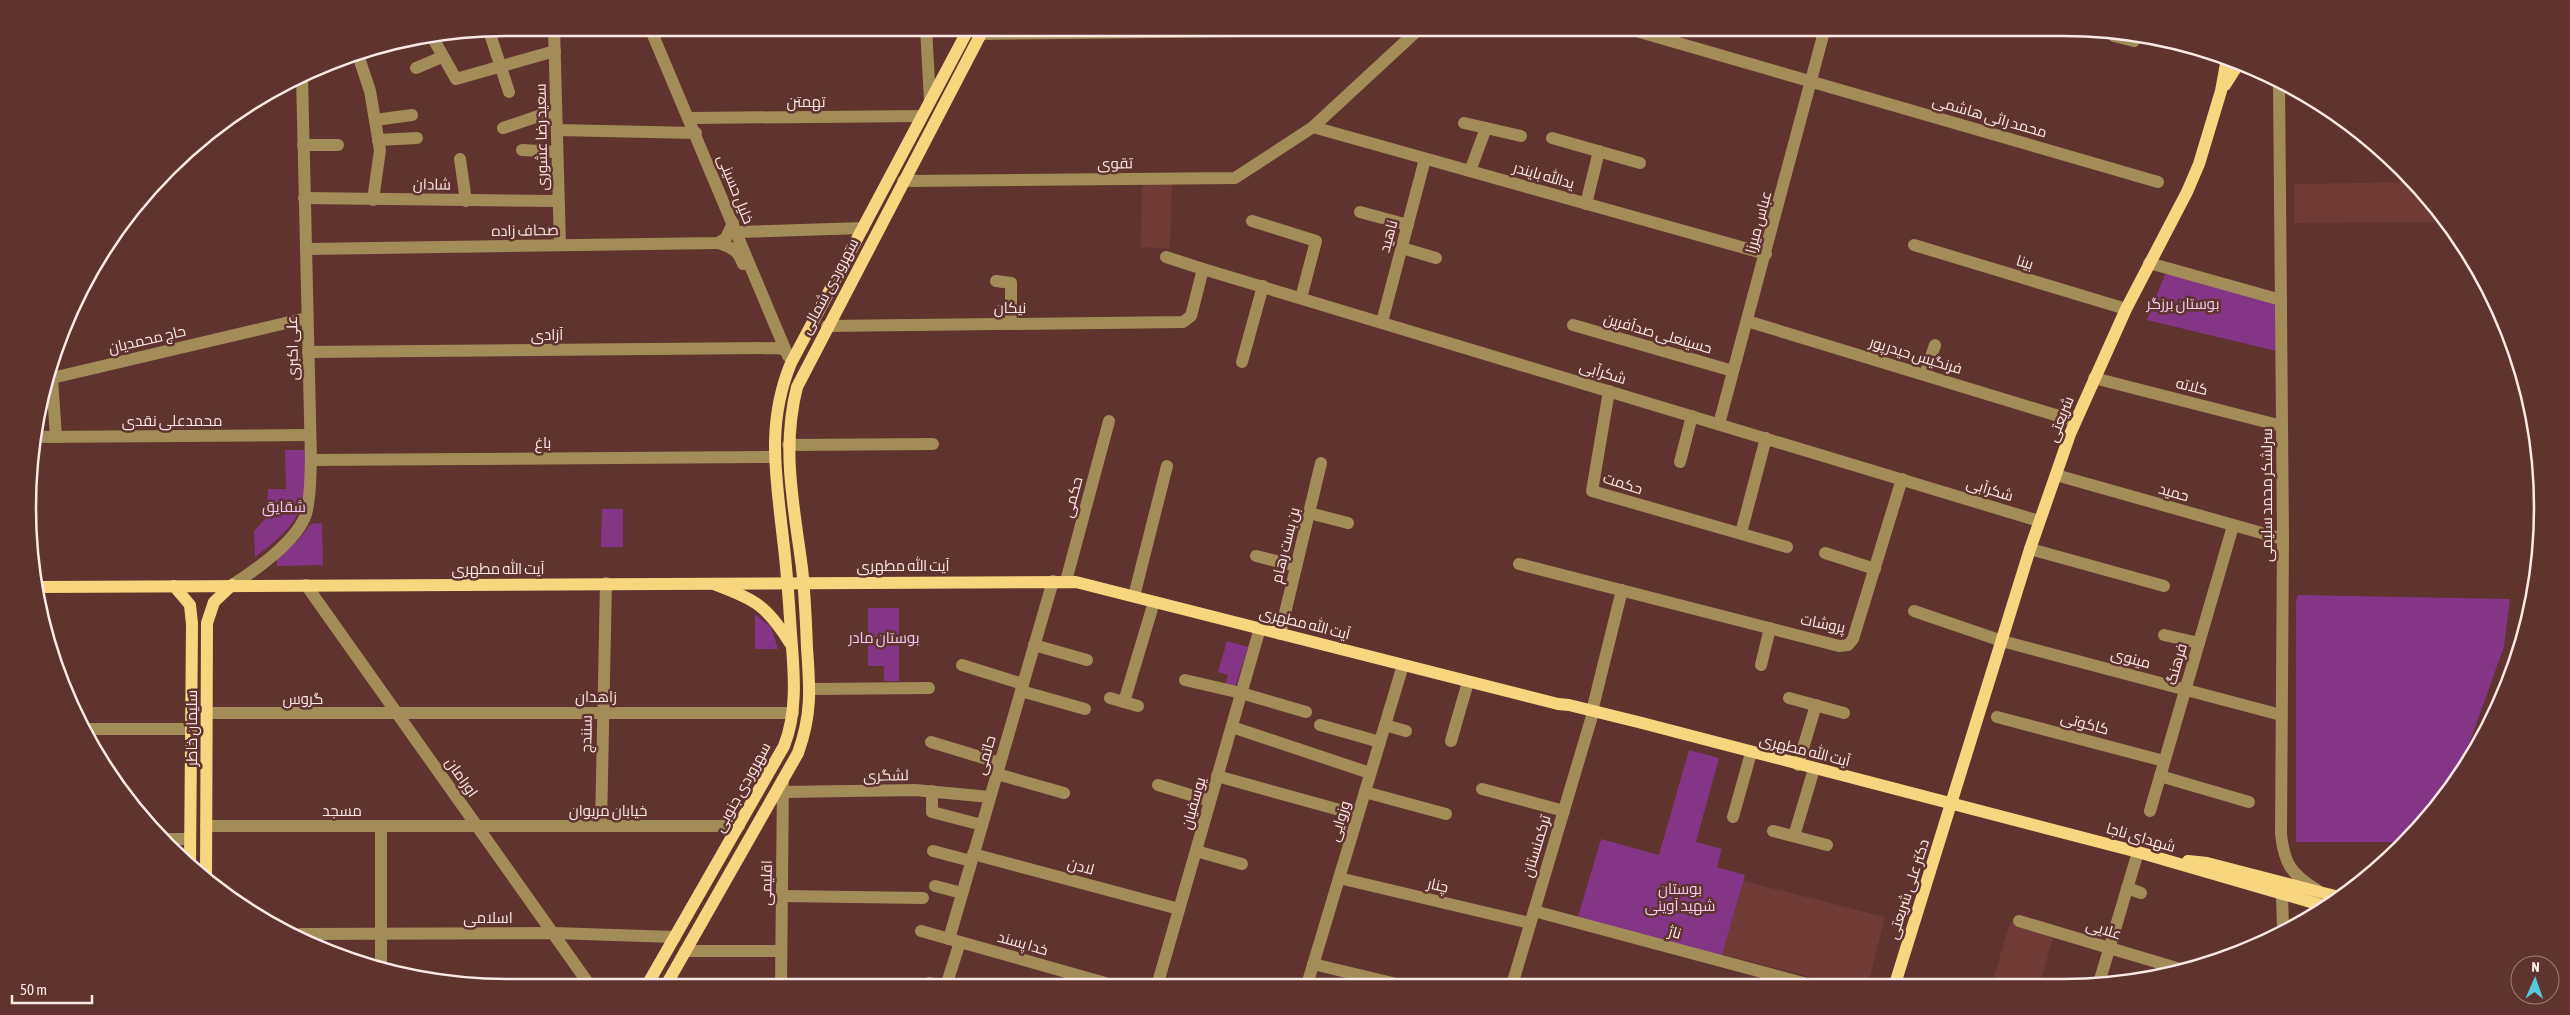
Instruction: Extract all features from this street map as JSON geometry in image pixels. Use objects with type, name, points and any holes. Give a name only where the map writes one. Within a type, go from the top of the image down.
[{"type":"main road","name":"سهروردی شمالی","points":[[788,582],[774,457],[778,403],[791,363],[965,36]]},
{"type":"main road","name":"سهروردی شمالی","points":[[802,576],[788,466],[792,407],[797,387],[827,326],[980,36]]},
{"type":"main road","name":"شریعتی","points":[[1952,804],[2030,549],[2075,421],[2126,309],[2187,192],[2199,164],[2221,91],[2226,65]]},
{"type":"main road","points":[[2221,91],[2235,69]]},
{"type":"main road","name":"آیت الله مطهری","points":[[43,587],[788,582],[802,576],[1066,581],[1134,596],[1558,704],[1568,710],[1592,714],[1641,728],[1649,727],[1952,804]]},
{"type":"main road","name":"سهروردی جنوبی","points":[[669,979],[752,834],[783,786],[806,731],[810,715],[810,689],[802,576]]},
{"type":"main road","points":[[709,582],[760,605],[774,618],[792,646]]},
{"type":"main road","name":"سهروردی جنوبی","points":[[651,979],[784,746],[794,712],[788,582]]},
{"type":"main road","name":"سلیمان خاطر","points":[[174,586],[191,608],[190,855]]},
{"type":"main road","name":"سلیمان خاطر","points":[[206,869],[207,623],[214,602],[232,586]]},
{"type":"main road","name":"شهدای ناجا","points":[[1952,804],[2138,852],[2282,895],[2321,898]]},
{"type":"main road","name":"دکتر علی شریعتی","points":[[1897,979],[1952,804]]},
{"type":"main road","points":[[738,826],[752,834]]},
{"type":"main road","points":[[2153,857],[2207,863],[2321,898]]},
{"type":"street","name":"سعید رضا عشوری","points":[[554,36],[560,245]]},
{"type":"street","name":"خلیل حسینی","points":[[654,36],[690,118],[782,349],[791,363]]},
{"type":"street","points":[[926,36],[930,101]]},
{"type":"street","name":"تقوی","points":[[903,181],[1235,178],[1313,127],[1410,36]]},
{"type":"street","name":"محمد راثی هاشمی","points":[[1655,36],[1812,80],[2158,182]]},
{"type":"street","name":"عباس میرزا","points":[[1719,424],[1823,36]]},
{"type":"street","points":[[491,37],[509,92]]},
{"type":"street","points":[[435,42],[456,79],[555,51]]},
{"type":"street","points":[[416,68],[442,56]]},
{"type":"street","points":[[360,60],[370,90],[380,150],[373,200]]},
{"type":"street","name":"علی‌ اکبری","points":[[232,586],[283,546],[302,521],[310,494],[311,460],[302,84]]},
{"type":"street","name":"سرلشکر محمد سلیمی","points":[[2279,89],[2283,539],[2282,845],[2292,872],[2321,898]]},
{"type":"street","points":[[503,128],[556,110]]},
{"type":"street","points":[[375,120],[412,115]]},
{"type":"street","name":"تهمتن","points":[[690,118],[922,116]]},
{"type":"street","points":[[1464,123],[1521,136]]},
{"type":"street","name":"یدالله بایندر","points":[[1313,127],[1766,254]]},
{"type":"street","points":[[1470,171],[1486,128]]},
{"type":"street","points":[[557,130],[696,133]]},
{"type":"street","points":[[378,140],[417,138]]},
{"type":"street","points":[[1552,138],[1640,163]]},
{"type":"street","points":[[303,145],[338,145]]},
{"type":"street","points":[[522,150],[557,152]]},
{"type":"street","points":[[1586,204],[1599,151]]},
{"type":"street","points":[[460,159],[466,201]]},
{"type":"street","name":"ناهید","points":[[1382,322],[1425,159]]},
{"type":"street","name":"شادان","points":[[304,198],[558,201]]},
{"type":"street","points":[[1360,212],[1408,224]]},
{"type":"street","points":[[1252,221],[1316,241],[1301,298]]},
{"type":"street","points":[[718,243],[726,238],[735,228],[863,228]]},
{"type":"street","points":[[718,243],[729,246],[739,254],[782,349]]},
{"type":"street","name":"صحاف زاده","points":[[306,249],[718,243]]},
{"type":"street","name":"بینا","points":[[1914,245],[2126,309]]},
{"type":"street","points":[[1402,248],[1436,258]]},
{"type":"street","name":"شکرآبی","points":[[1166,257],[2039,521]]},
{"type":"street","points":[[2149,263],[2281,300]]},
{"type":"street","name":"نیکان","points":[[827,326],[1178,323],[1188,320],[1191,316],[1203,269]]},
{"type":"street","points":[[996,281],[1011,283],[1011,324]]},
{"type":"street","points":[[1242,362],[1263,286]]},
{"type":"street","name":"حاج محمدیان","points":[[55,377],[307,318]]},
{"type":"street","name":"فرنگیس حیدرپور","points":[[1747,321],[2075,421]]},
{"type":"street","name":"حسینعلی صدآفرین","points":[[1573,325],[1733,371]]},
{"type":"street","points":[[1925,375],[1934,345]]},
{"type":"street","name":"آزادی","points":[[308,352],[782,349]]},
{"type":"street","name":"کلاته","points":[[2094,378],[2282,426]]},
{"type":"street","name":"حاج محمدیان","points":[[52,385],[56,437]]},
{"type":"street","name":"حکمت","points":[[1609,391],[1592,491],[1787,547]]},
{"type":"street","points":[[1680,462],[1692,416]]},
{"type":"street","name":"حکمی","points":[[1066,581],[1108,421]]},
{"type":"street","name":"محمدعلی نقدی","points":[[42,437],[310,436]]},
{"type":"street","points":[[1741,533],[1766,438]]},
{"type":"street","points":[[788,445],[932,444]]},
{"type":"street","name":"باغ","points":[[311,460],[774,457]]},
{"type":"street","name":"بن بست رهام","points":[[1280,634],[1321,463]]},
{"type":"street","points":[[1134,596],[1166,466]]},
{"type":"street","name":"حمید","points":[[2056,475],[2283,539]]},
{"type":"street","name":"پروشات","points":[[1519,564],[1839,646],[1848,645],[1853,639],[1902,479]]},
{"type":"street","points":[[1309,513],[1348,523]]},
{"type":"street","name":"فرهنگ","points":[[2150,811],[2233,526]]},
{"type":"street","points":[[2030,549],[2164,586]]},
{"type":"street","points":[[1825,553],[1875,569]]},
{"type":"street","points":[[1256,556],[1296,566]]},
{"type":"street","name":"حاتمی","points":[[947,979],[962,893],[1053,581]]},
{"type":"street","name":"سنندج","points":[[601,826],[606,583]]},
{"type":"street","name":"اورامان","points":[[306,585],[586,979]]},
{"type":"street","points":[[1592,714],[1622,590]]},
{"type":"street","points":[[1124,702],[1154,602]]},
{"type":"street","name":"مینوی","points":[[1914,611],[2002,641],[2281,714]]},
{"type":"street","name":"یوسفیان","points":[[1162,979],[1196,851],[1260,628]]},
{"type":"street","points":[[1761,665],[1770,628]]},
{"type":"street","points":[[2164,635],[2199,643]]},
{"type":"street","points":[[1034,645],[1087,660]]},
{"type":"street","points":[[962,665],[1085,709]]},
{"type":"street","name":"وزوایی","points":[[1309,979],[1403,665]]},
{"type":"street","points":[[1185,680],[1241,693],[1306,712]]},
{"type":"street","points":[[1451,741],[1468,682]]},
{"type":"street","points":[[810,689],[929,688]]},
{"type":"street","points":[[1110,698],[1138,706]]},
{"type":"street","points":[[1789,698],[1844,713]]},
{"type":"street","points":[[1798,765],[1816,705]]},
{"type":"street","name":"زاهدان","points":[[398,715],[794,712]]},
{"type":"street","name":"گروس","points":[[208,714],[398,715]]},
{"type":"street","name":"ترکمنستان","points":[[1514,979],[1592,714]]},
{"type":"street","name":"کاکوتی","points":[[1997,717],[2164,761]]},
{"type":"street","points":[[1320,725],[1380,742]]},
{"type":"street","points":[[1385,725],[1406,731]]},
{"type":"street","points":[[1232,727],[1370,774]]},
{"type":"street","points":[[92,729],[190,729]]},
{"type":"street","points":[[931,742],[1064,793]]},
{"type":"street","points":[[1733,817],[1751,753]]},
{"type":"street","points":[[1794,836],[1814,769]]},
{"type":"street","points":[[1218,776],[1358,815]]},
{"type":"street","points":[[2160,776],[2249,802]]},
{"type":"street","points":[[1158,785],[1210,801]]},
{"type":"street","name":"لشگری","points":[[783,786],[932,791],[990,797]]},
{"type":"street","name":"اقلیمی","points":[[781,979],[783,786]]},
{"type":"street","points":[[1482,789],[1564,811]]},
{"type":"street","points":[[932,791],[932,812],[982,825]]},
{"type":"street","points":[[1365,792],[1446,814]]},
{"type":"street","name":"مسجد","points":[[206,826],[477,826]]},
{"type":"street","points":[[381,826],[381,962]]},
{"type":"street","name":"خیابان مریوان","points":[[477,826],[738,826]]},
{"type":"street","points":[[1773,831],[1827,845]]},
{"type":"street","points":[[172,839],[189,839]]},
{"type":"street","name":"لادن","points":[[933,851],[972,858],[1180,909]]},
{"type":"street","points":[[1196,851],[1242,864]]},
{"type":"street","points":[[2101,977],[2138,852]]},
{"type":"street","name":"چنار","points":[[1339,878],[1532,917]]},
{"type":"street","points":[[935,886],[962,893]]},
{"type":"street","points":[[2127,888],[2141,892]]},
{"type":"street","points":[[2282,895],[2283,924]]},
{"type":"street","points":[[782,896],[923,898]]},
{"type":"street","name":"ناژ","points":[[1532,917],[1786,979]]},
{"type":"street","name":"علایی","points":[[2019,921],[2170,966]]},
{"type":"street","name":"خدا پسند","points":[[921,931],[1091,979]]},
{"type":"street","name":"اسلامی","points":[[307,934],[553,933],[675,936]]},
{"type":"street","points":[[685,951],[781,951]]},
{"type":"street","points":[[1313,964],[1376,979]]},
{"type":"shaded area","points":[[2403,182],[2437,222],[2294,223],[2294,184]]},
{"type":"shaded area","points":[[1142,183],[1172,183],[1170,249],[1141,247]]},
{"type":"shaded area","points":[[1743,881],[1885,917],[1869,979],[1818,979],[1722,954]]},
{"type":"shaded area","points":[[2010,922],[2054,934],[2041,979],[1993,979]]},
{"type":"green space","name":"بوستان برزگر","points":[[2166,272],[2275,301],[2276,351],[2147,320]]},
{"type":"green space","name":"شقایق","points":[[285,450],[305,450],[302,500],[292,523],[255,557],[254,531],[267,517],[268,489],[286,489]]},
{"type":"green space","points":[[602,509],[623,509],[623,547],[601,547]]},
{"type":"green space","points":[[322,523],[323,565],[277,566],[277,558],[297,541],[311,524]]},
{"type":"green space","points":[[2298,595],[2510,599],[2504,647],[2467,749],[2436,794],[2395,842],[2296,842],[2296,600]]},
{"type":"green space","name":"بوستان مادر","points":[[868,608],[899,608],[899,681],[884,681],[884,666],[868,666]]},
{"type":"green space","points":[[755,614],[771,627],[778,649],[755,649]]},
{"type":"green space","points":[[1227,641],[1248,647],[1234,691],[1224,688],[1228,675],[1218,672]]},
{"type":"green space","name":"بوستان شهید آوینی","points":[[1689,750],[1719,758],[1696,842],[1722,849],[1717,867],[1745,875],[1721,958],[1578,917],[1601,839],[1659,855]]}]
